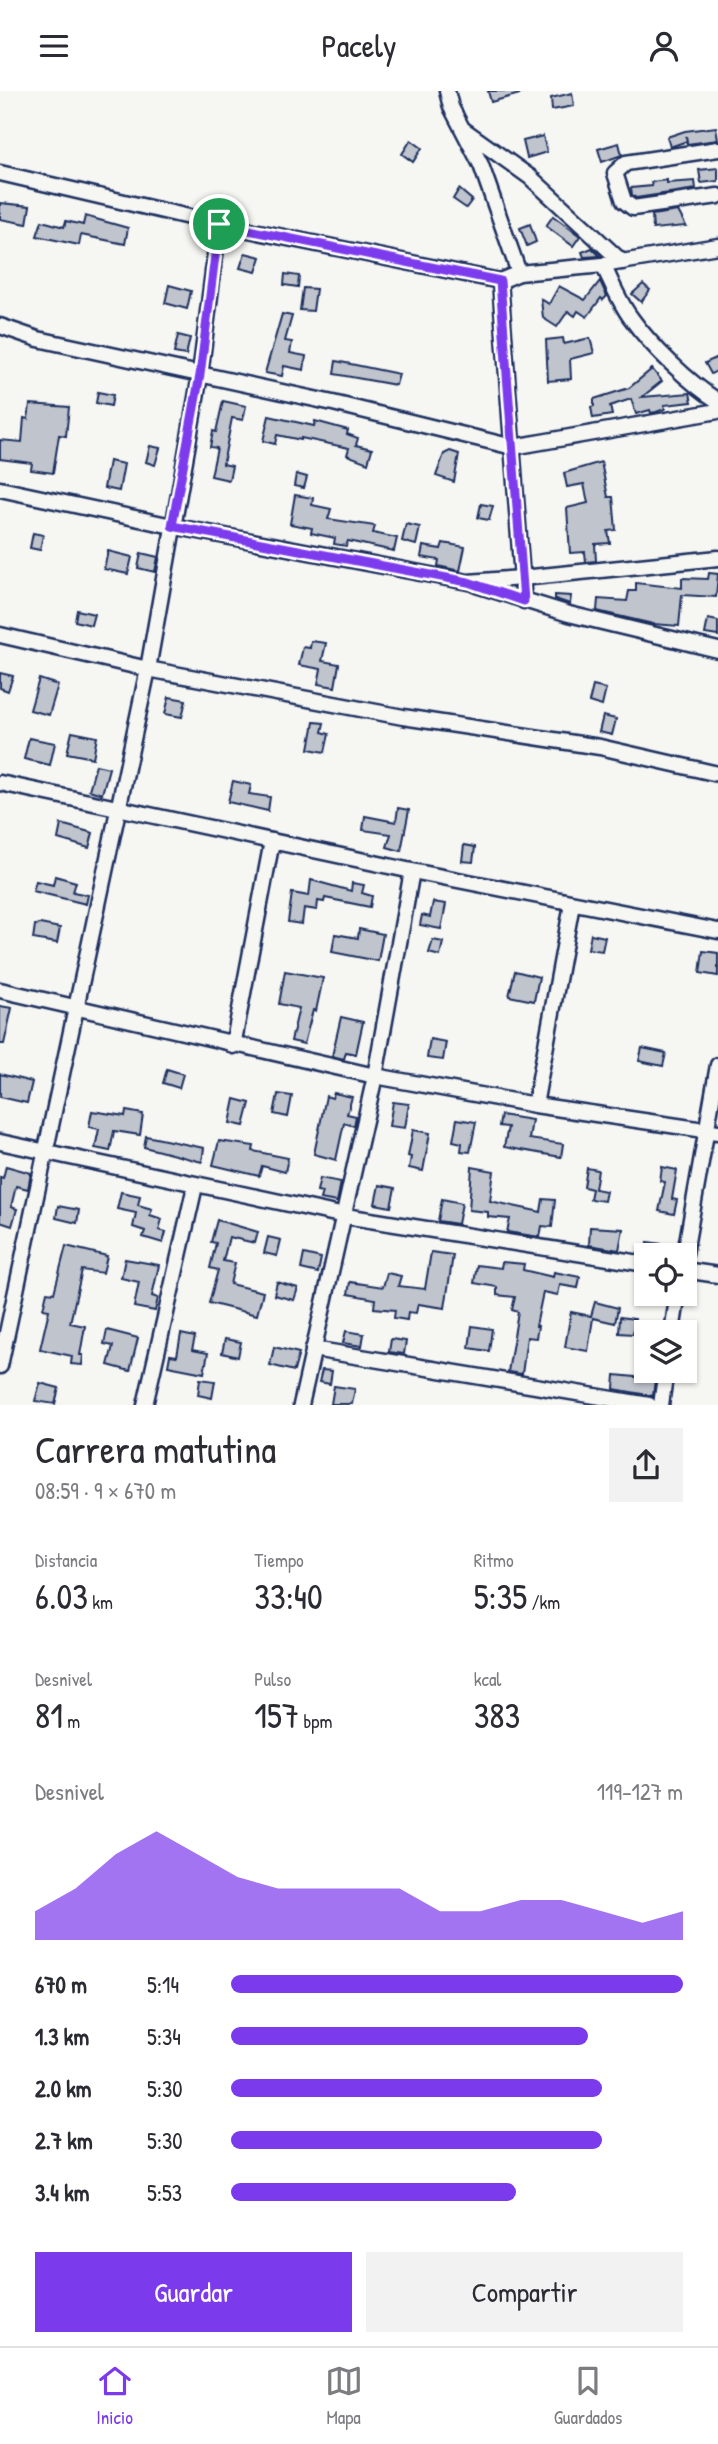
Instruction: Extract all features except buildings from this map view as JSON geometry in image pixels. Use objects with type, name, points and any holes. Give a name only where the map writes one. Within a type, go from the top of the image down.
[{"type":"street","points":[[447,91],[451,107],[481,165],[519,273]]},
{"type":"street","points":[[464,129],[530,177],[622,262]]},
{"type":"street","points":[[718,149],[626,163],[619,166],[615,173],[624,201],[633,208],[718,196]]},
{"type":"street","points":[[0,173],[219,224],[500,281],[519,273],[603,265],[718,246]]},
{"type":"street","points":[[0,1366],[78,1009],[148,669],[200,375],[219,224]]},
{"type":"street","points":[[603,265],[624,308],[641,331],[696,385],[718,401]]},
{"type":"street","points":[[500,281],[524,601]]},
{"type":"street","points":[[0,326],[38,339],[513,447],[718,411]]},
{"type":"street","points":[[0,489],[172,526],[468,582],[524,601],[718,650]]},
{"type":"street","points":[[468,582],[718,558]]},
{"type":"street","points":[[0,635],[148,669],[403,717],[600,747],[718,774]]},
{"type":"street","points":[[0,783],[572,904],[718,930]]},
{"type":"street","points":[[233,1046],[272,841]]},
{"type":"street","points":[[301,1405],[375,1076],[412,871]]},
{"type":"street","points":[[535,1105],[572,904]]},
{"type":"street","points":[[0,990],[233,1046],[375,1076],[535,1105],[713,1132]]},
{"type":"street","points":[[688,1243],[713,1132],[718,1065]]},
{"type":"street","points":[[0,1142],[195,1186],[345,1216],[634,1262]]},
{"type":"street","points":[[145,1405],[195,1186]]},
{"type":"street","points":[[697,1272],[718,1275]]},
{"type":"street","points":[[313,1349],[649,1405]]},
{"type":"street","points":[[661,1405],[664,1383]]},
{"type":"route","points":[[219,224],[500,281],[524,601],[468,582],[172,526],[200,375],[219,224]]}]
